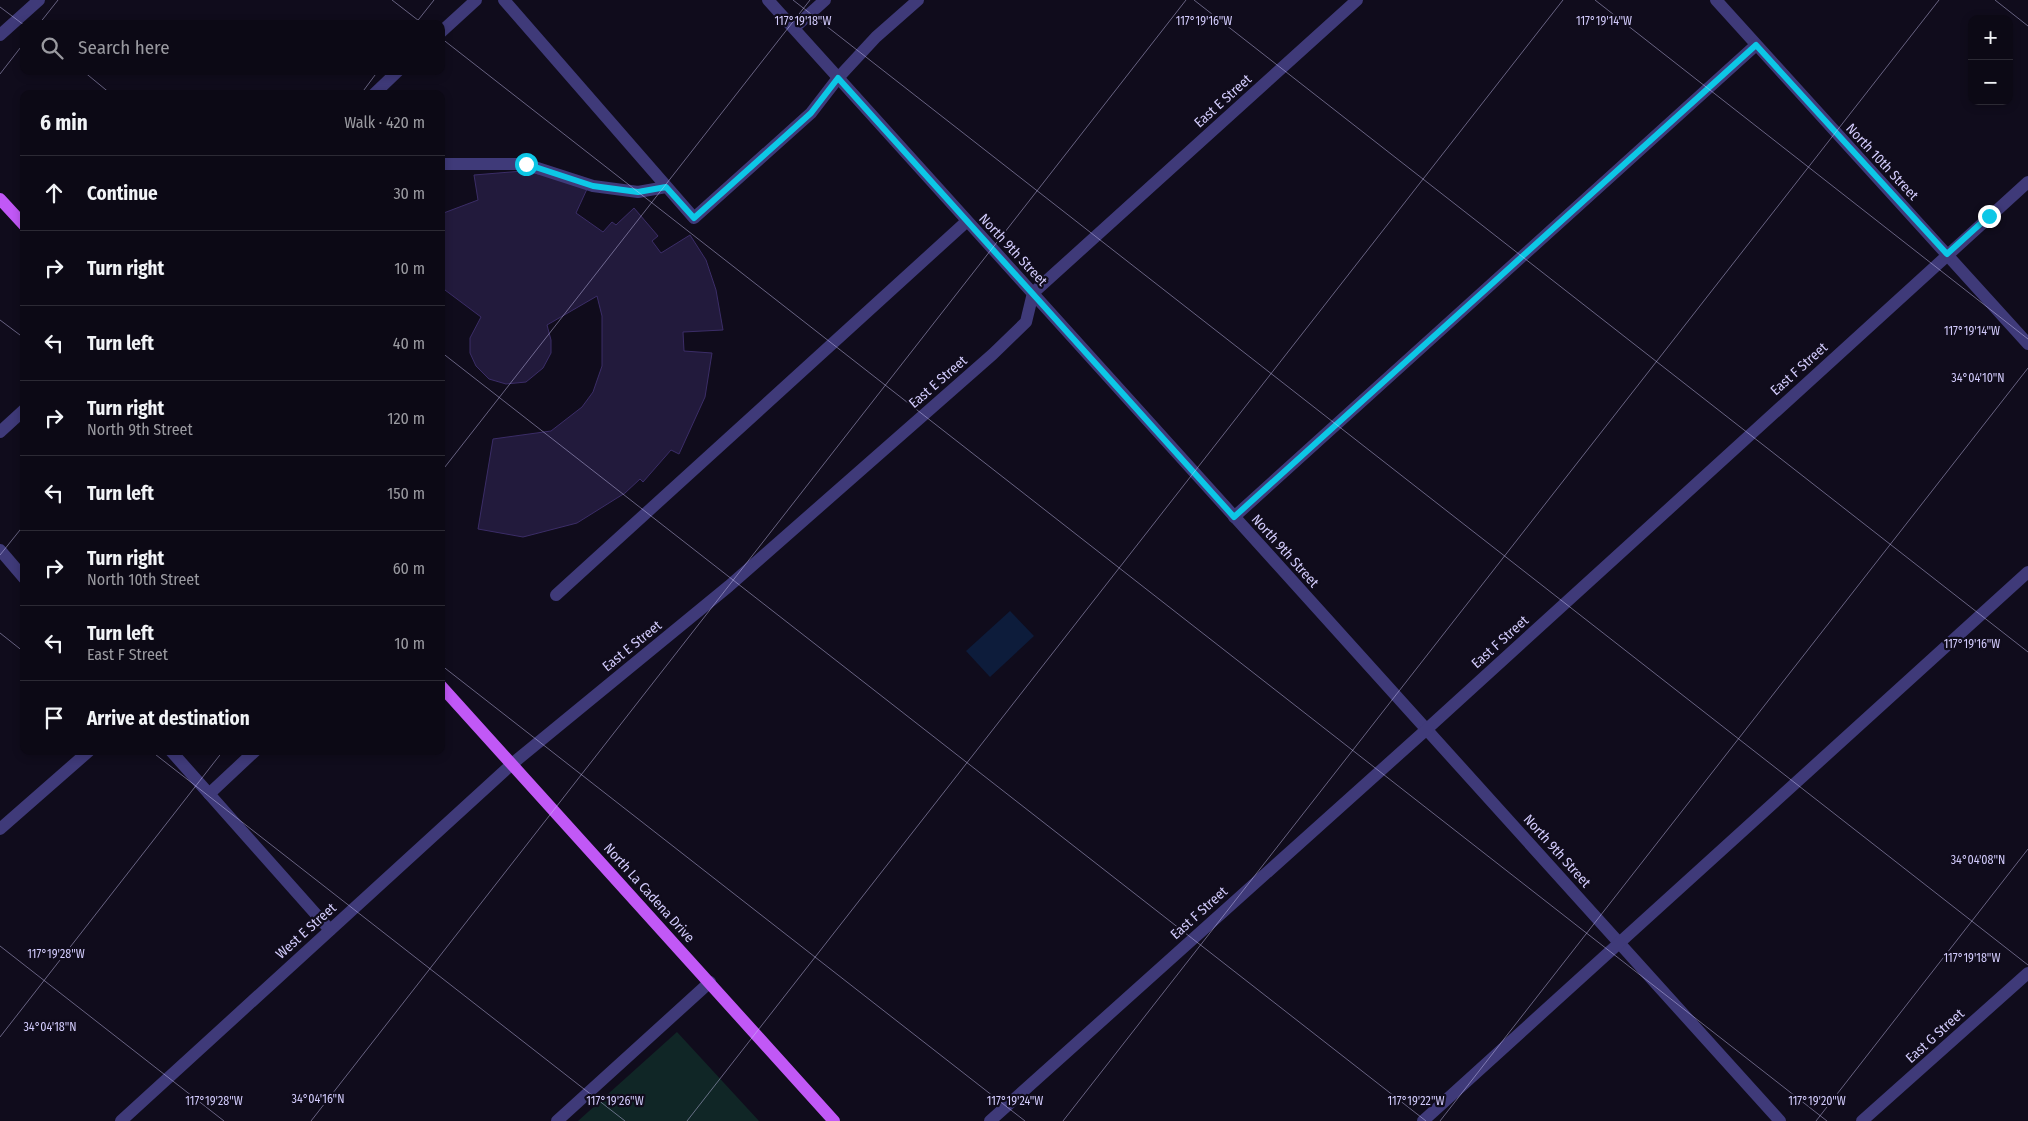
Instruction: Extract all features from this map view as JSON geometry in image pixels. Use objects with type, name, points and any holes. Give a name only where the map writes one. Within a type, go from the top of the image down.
[{"type":"main road","points":[[0,199],[20,221]]},
{"type":"main road","name":"North La Cadena Drive","points":[[445,690],[834,1121]]},
{"type":"street","points":[[0,35],[39,0]]},
{"type":"street","points":[[445,28],[476,0]]},
{"type":"street","points":[[504,0],[694,218],[811,113],[838,78],[876,37],[918,0]]},
{"type":"street","name":"North 9th Street","points":[[768,0],[966,222],[1033,293],[1780,1121]]},
{"type":"street","points":[[794,28],[825,0]]},
{"type":"street","name":"East E Street","points":[[512,764],[729,586],[993,354],[1026,322],[1033,293],[1357,0]]},
{"type":"street","name":"North 10th Street","points":[[1716,0],[2028,344]]},
{"type":"street","points":[[1234,517],[1756,45]]},
{"type":"street","points":[[378,90],[394,75]]},
{"type":"street","points":[[445,164],[526,164],[593,186],[638,192],[666,187]]},
{"type":"street","name":"East F Street","points":[[990,1121],[1427,729],[2028,182]]},
{"type":"street","points":[[556,595],[966,222]]},
{"type":"street","points":[[0,432],[20,414]]},
{"type":"street","points":[[0,550],[20,573]]},
{"type":"street","points":[[1423,1121],[2028,572]]},
{"type":"street","points":[[0,830],[84,755]]},
{"type":"street","points":[[175,755],[330,930]]},
{"type":"street","points":[[209,794],[252,755]]},
{"type":"street","name":"West E Street","points":[[121,1121],[512,764]]},
{"type":"street","name":"East G Street","points":[[1862,1121],[2028,973]]},
{"type":"street","points":[[557,1121],[710,982]]},
{"type":"green space","points":[[677,1032],[759,1121],[578,1121]]},
{"type":"water","points":[[1010,611],[1034,636],[990,677],[966,651]]},
{"type":"building","points":[[523,171],[555,177],[587,189],[576,213],[603,232],[612,222],[616,225],[634,208],[658,236],[652,241],[661,253],[690,235],[706,260],[716,290],[723,330],[683,332],[684,351],[712,353],[705,397],[679,454],[671,450],[643,482],[640,479],[625,493],[577,523],[523,537],[478,529],[493,439],[551,431],[582,407],[593,392],[602,366],[602,316],[597,296],[547,325],[551,340],[551,353],[543,368],[526,382],[506,384],[489,379],[476,366],[470,353],[470,338],[481,317],[445,290],[445,212],[478,200],[474,175]]},
{"type":"route","points":[[526,164],[593,186],[638,192],[666,187],[694,218],[811,113],[838,78],[1234,517],[1756,45],[1947,254],[1989,216]]}]
